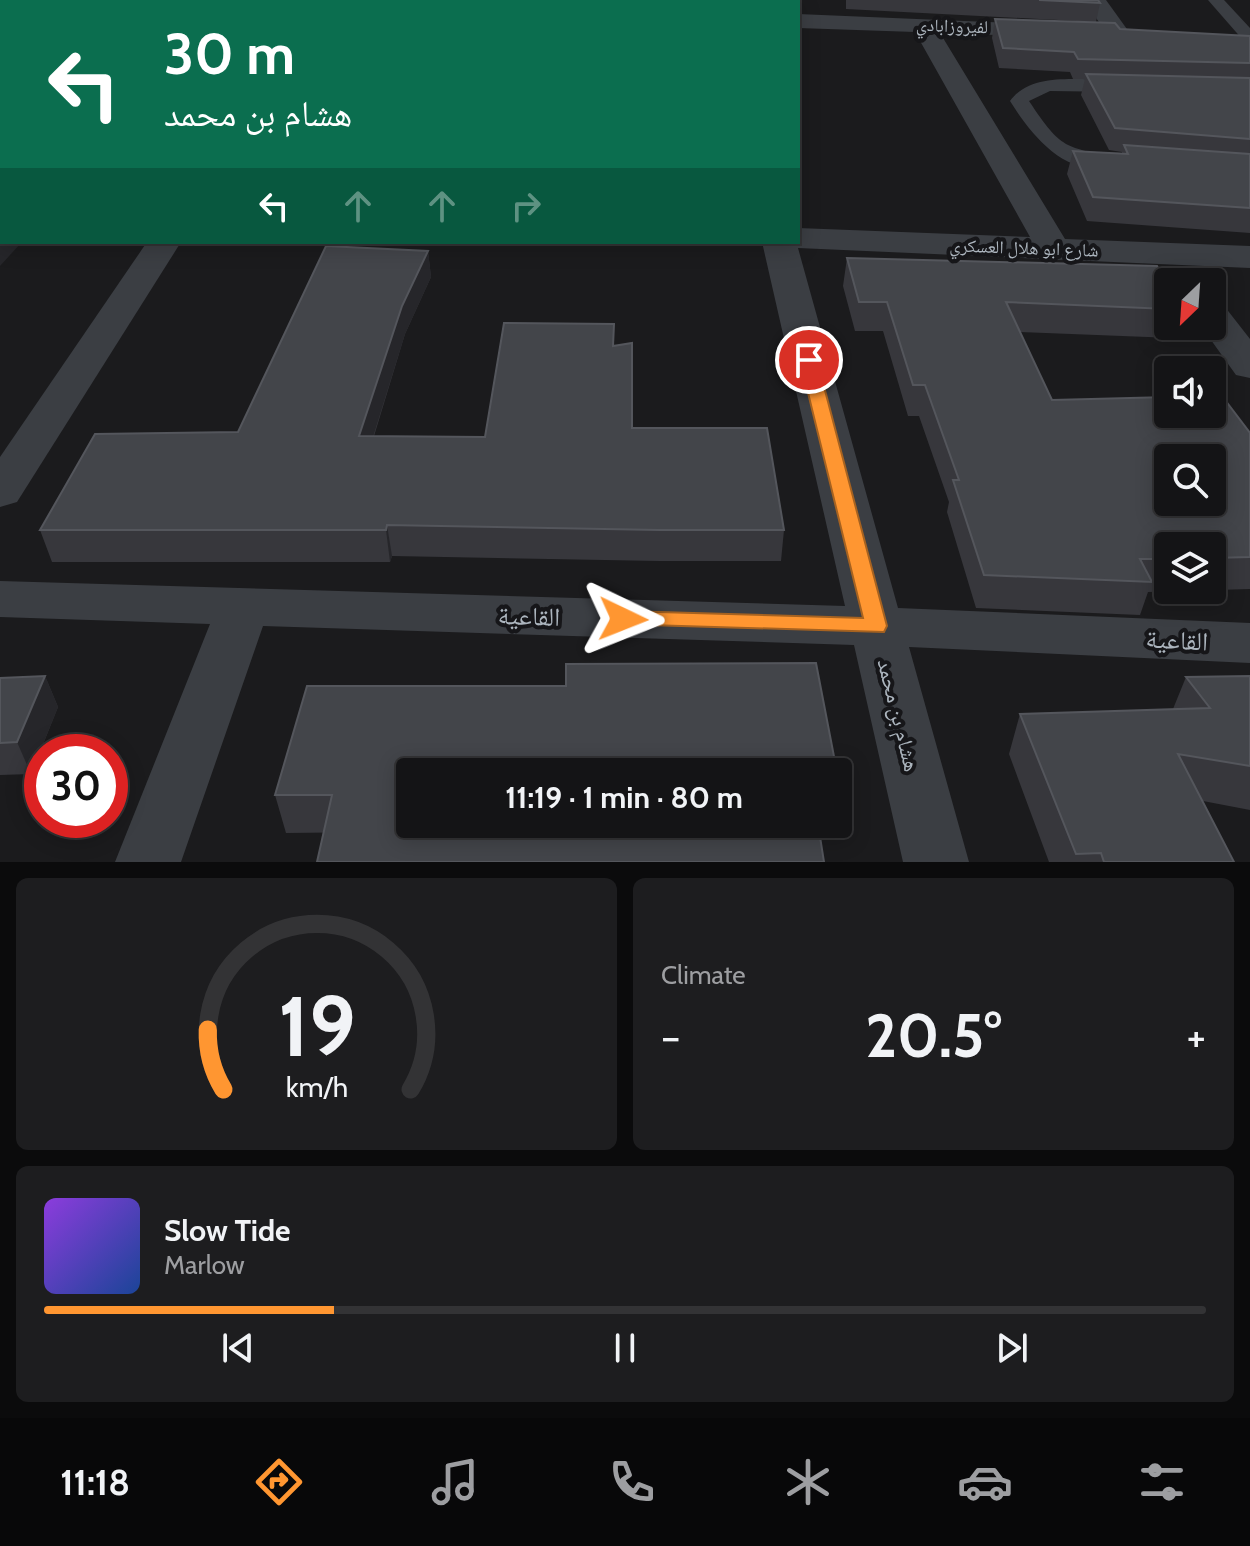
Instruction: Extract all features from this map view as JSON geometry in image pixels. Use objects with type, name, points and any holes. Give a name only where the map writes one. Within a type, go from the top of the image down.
[{"type":"street","points":[[1095,0],[1117,32]]},
{"type":"street","name":"لفيروزابادي","points":[[800,21],[1146,33]]},
{"type":"street","points":[[923,25],[1054,249]]},
{"type":"street","points":[[1219,36],[1249,37]]},
{"type":"street","name":"شارع ابو هلال العسكري","points":[[800,238],[1250,257]]},
{"type":"street","points":[[0,492],[163,244]]},
{"type":"street","name":"هشام بن محمد","points":[[780,244],[936,862]]},
{"type":"street","points":[[1166,254],[1176,268]]},
{"type":"street","points":[[1226,334],[1250,366]]},
{"type":"street","name":"القاعية","points":[[0,599],[876,626],[1250,643]]},
{"type":"street","points":[[148,862],[243,608]]},
{"type":"lane","points":[[1216,0],[1249,37]]},
{"type":"lane","points":[[1133,163],[1082,158],[1047,144],[1019,101],[1030,89],[1045,86],[1143,88]]},
{"type":"building","points":[[1039,0],[1098,0],[1100,3]]},
{"type":"building","points":[[995,19],[1115,23],[1120,29],[1250,36],[1250,63],[1078,59],[1074,52],[1003,48]]},
{"type":"building","points":[[1086,74],[1250,78],[1250,139],[1115,128]]},
{"type":"building","points":[[1124,145],[1250,154],[1250,208],[1093,197],[1073,151],[1128,154]]},
{"type":"building","points":[[326,246],[428,251],[402,306],[359,436],[485,437],[504,323],[614,324],[613,346],[632,343],[632,428],[767,428],[784,530],[387,525],[386,530],[40,530],[95,434],[238,432]]},
{"type":"building","points":[[847,258],[1157,266],[1154,268],[1154,308],[1006,302],[1052,400],[1154,397],[1154,428],[1226,428],[1226,401],[1250,433],[1250,557],[1226,558],[1226,532],[1154,532],[1154,559],[1140,559],[1152,582],[984,575],[953,480],[959,480],[925,385],[913,385],[887,302],[859,302]]},
{"type":"building","points":[[816,663],[834,758],[396,758],[396,838],[820,838],[824,862],[317,862],[332,795],[275,795],[307,686],[566,686],[566,664]]},
{"type":"building","points":[[45,676],[17,742],[0,743],[0,678]]},
{"type":"building","points":[[1250,676],[1250,766],[1178,754],[1234,862],[1104,862],[1101,853],[1076,854],[1020,714],[1210,708],[1186,677]]},
{"type":"route","points":[[623,619],[876,626],[809,360]]}]
